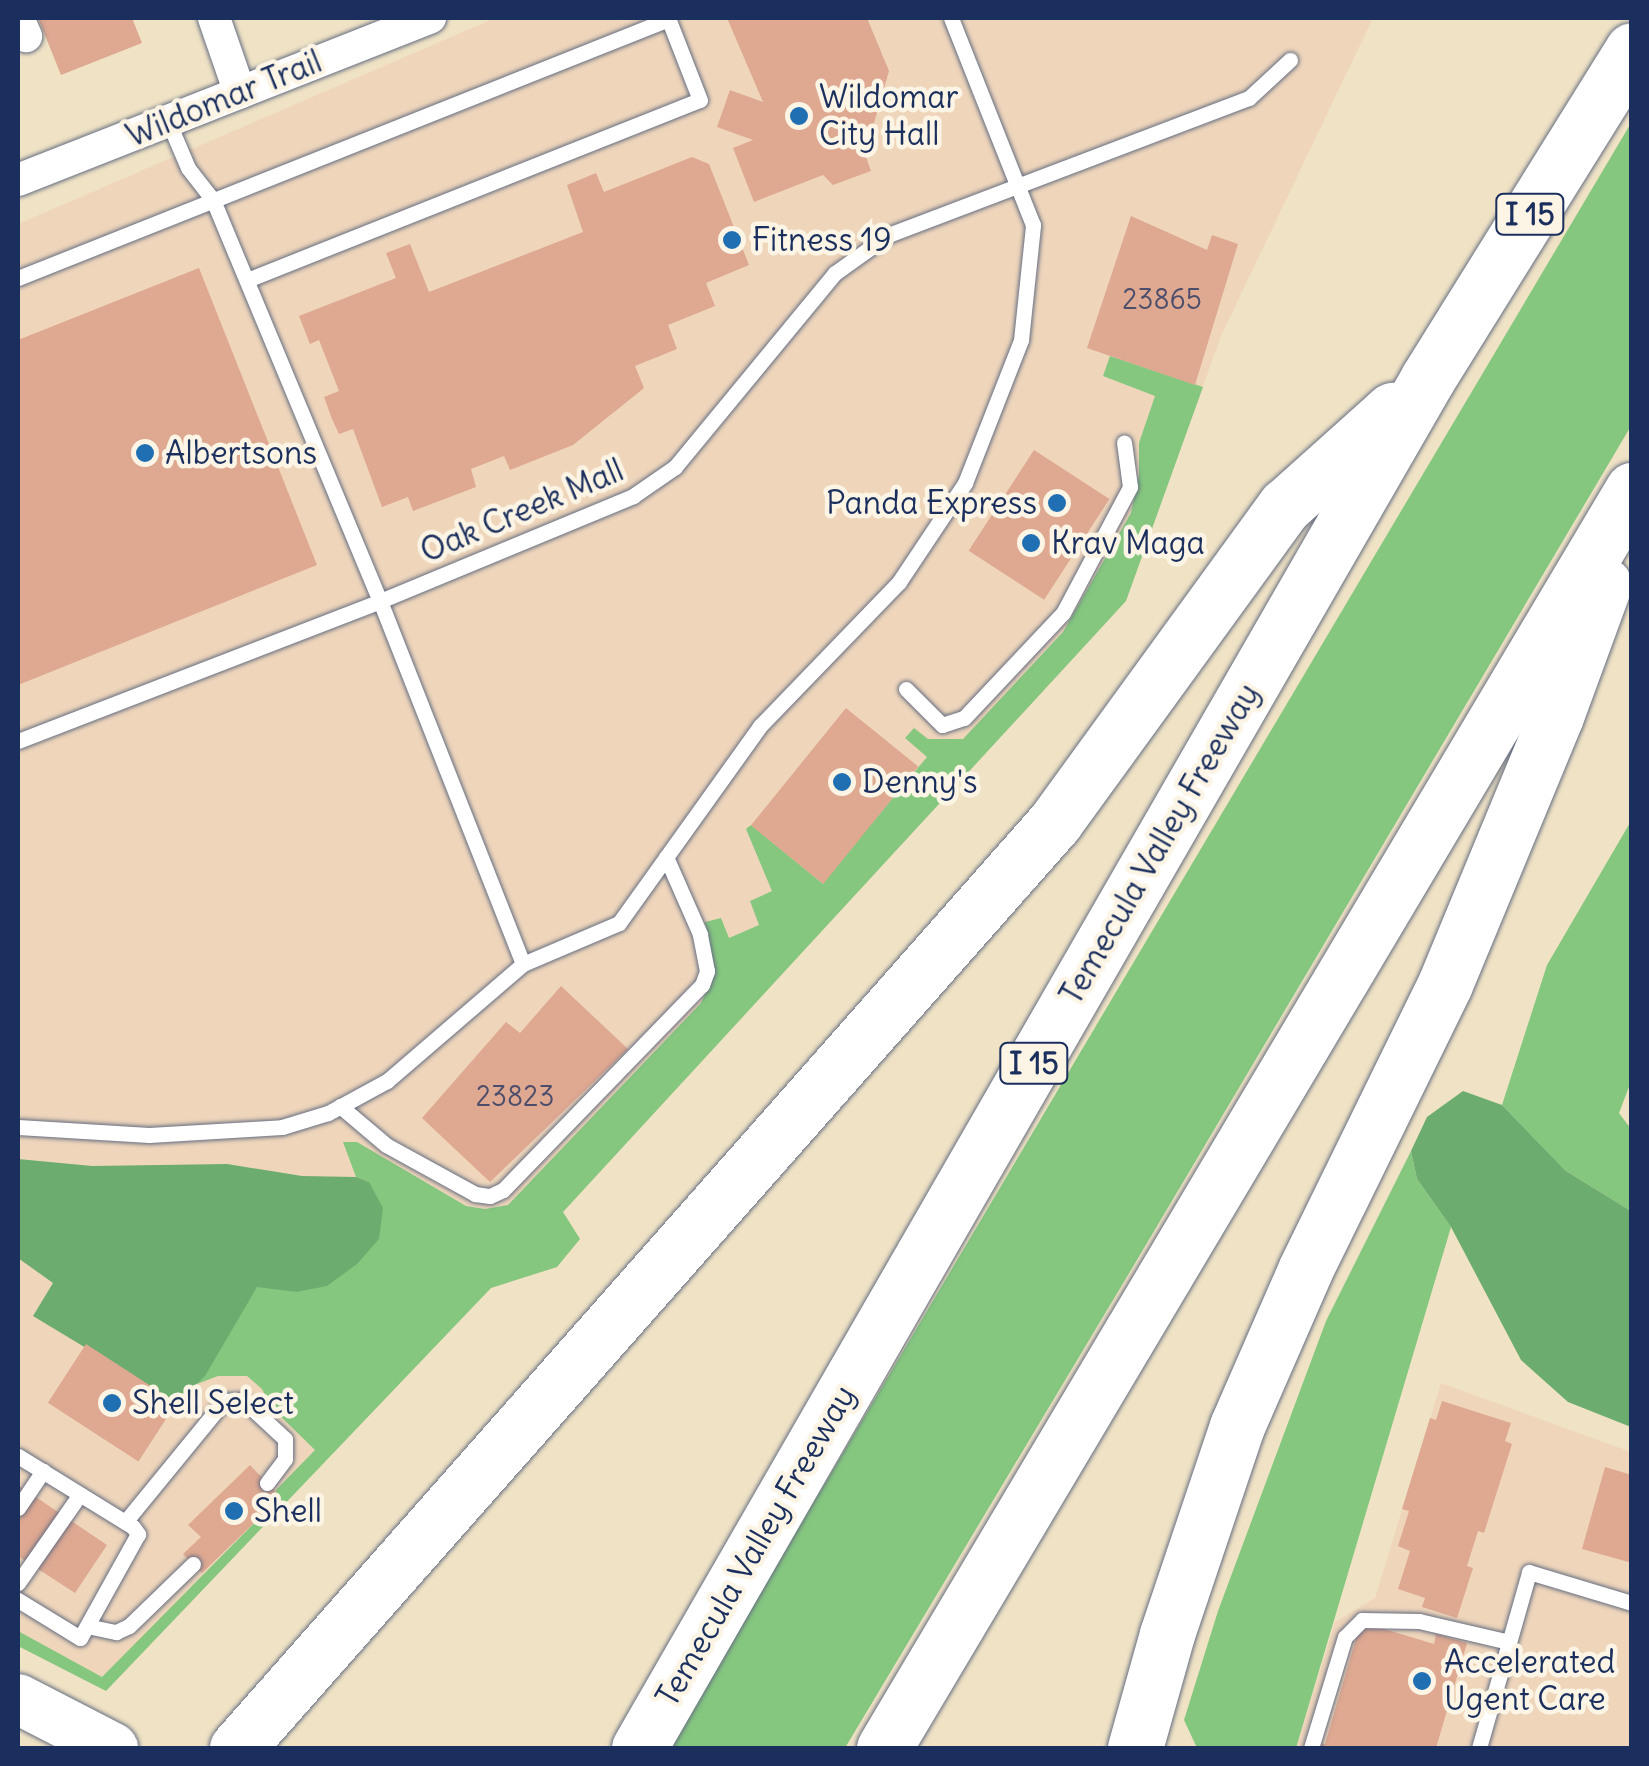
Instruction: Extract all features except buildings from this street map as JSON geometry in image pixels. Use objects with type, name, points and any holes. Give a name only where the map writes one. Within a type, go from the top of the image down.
[{"type":"highway","name":"Temecula Valley Freeway","points":[[639,1748],[1428,378],[1632,50]]},
{"type":"highway","points":[[237,1748],[1056,822],[1285,506],[1428,378]]},
{"type":"highway","points":[[884,1748],[1632,490]]},
{"type":"highway","points":[[1136,1748],[1167,1634],[1236,1426],[1304,1270],[1444,984],[1556,716],[1632,510]]},
{"type":"main road","points":[[18,1698],[113,1748]]},
{"type":"street","points":[[214,18],[240,93]]},
{"type":"street","name":"Wildomar Trail","points":[[18,180],[430,18]]},
{"type":"lane","points":[[18,278],[668,18],[700,100],[246,280]]},
{"type":"lane","points":[[18,1128],[149,1134],[272,1128],[340,1106],[387,1081],[522,964],[619,923],[760,726],[899,582],[965,483],[1021,340],[1033,226],[951,18]]},
{"type":"lane","name":"Oak Creek Mall","points":[[18,741],[380,601],[633,496],[675,467],[835,273],[888,236],[1249,98],[1290,60]]},
{"type":"lane","points":[[168,121],[188,168],[213,200],[380,601],[522,964]]},
{"type":"lane","points":[[906,689],[942,725],[964,718],[1063,613],[1130,487],[1124,442]]},
{"type":"lane","points":[[340,1106],[386,1145],[475,1194],[490,1196],[503,1190],[702,986],[707,970],[700,934],[666,857]]},
{"type":"lane","points":[[124,1522],[224,1401],[243,1400],[284,1440],[285,1459],[267,1483]]},
{"type":"lane","points":[[18,1456],[138,1534],[80,1638],[18,1600]]},
{"type":"lane","points":[[18,1508],[43,1471]]},
{"type":"lane","points":[[18,1583],[80,1494]]},
{"type":"lane","points":[[87,1626],[116,1632],[128,1626],[193,1564]]},
{"type":"lane","points":[[1480,1748],[1529,1572],[1632,1603]]},
{"type":"lane","points":[[1311,1748],[1345,1637],[1362,1620],[1419,1621],[1509,1642]]},
{"type":"shaded area","points":[[495,18],[1373,18],[1221,336],[1126,601],[563,1212],[580,1239],[557,1267],[491,1288],[106,1691],[18,1646],[18,224]]},
{"type":"shaded area","points":[[1441,1383],[1631,1452],[1631,1748],[1296,1748],[1335,1622],[1375,1598]]},
{"type":"green space","points":[[1631,123],[1631,426],[1128,1275],[845,1748],[668,1748]]},
{"type":"green space","points":[[1110,356],[1203,387],[1126,601],[563,1212],[580,1239],[557,1267],[491,1288],[106,1691],[18,1646],[18,1631],[102,1677],[280,1497],[275,1491],[315,1450],[272,1408],[262,1389],[247,1376],[218,1376],[197,1384],[257,1286],[296,1292],[369,1182],[356,1177],[343,1142],[357,1142],[466,1206],[485,1209],[508,1205],[701,1003],[713,977],[705,922],[721,918],[729,938],[759,925],[750,901],[772,891],[746,829],[751,825],[822,883],[927,757],[905,738],[914,728],[928,739],[963,739],[1063,632],[1131,513],[1139,475],[1139,443],[1155,396],[1103,376]]},
{"type":"green space","points":[[1631,821],[1632,1079],[1619,1113],[1631,1129],[1631,1211],[1566,1171],[1502,1105],[1547,965]]},
{"type":"green space","points":[[1463,1091],[1502,1105],[1566,1171],[1631,1211],[1631,1427],[1568,1402],[1521,1360],[1451,1227],[1417,1179],[1411,1151],[1427,1117]]},
{"type":"green space","points":[[1411,1151],[1417,1179],[1451,1227],[1296,1748],[1197,1748],[1184,1720],[1218,1611],[1326,1321]]},
{"type":"green space","points":[[18,1159],[92,1166],[227,1164],[302,1176],[356,1177],[369,1182],[383,1208],[379,1239],[357,1264],[327,1286],[296,1292],[257,1287],[205,1376],[177,1403],[33,1316],[53,1283],[18,1258]]},
{"type":"place","name":"Wildomar City Hall","points":[[799,116]]},
{"type":"place","name":"Fitness 19","points":[[732,240]]},
{"type":"place","name":"Albertsons","points":[[145,453]]},
{"type":"place","name":"Panda Express","points":[[1057,503]]},
{"type":"place","name":"Krav Maga","points":[[1031,543]]},
{"type":"place","name":"Denny's","points":[[842,782]]},
{"type":"place","name":"Shell Select","points":[[112,1403]]},
{"type":"place","name":"Shell","points":[[234,1511]]},
{"type":"place","name":"Accelerated Ugent Care","points":[[1422,1681]]}]
